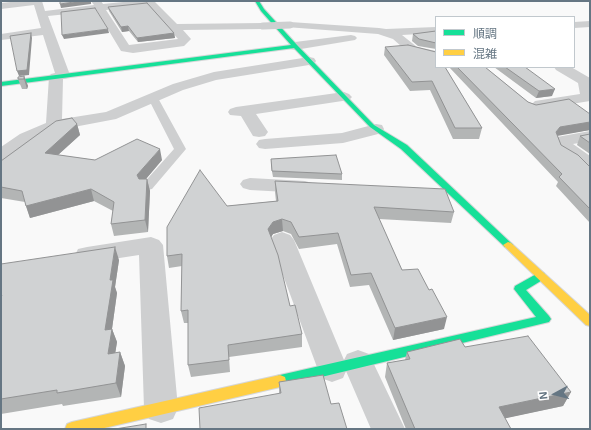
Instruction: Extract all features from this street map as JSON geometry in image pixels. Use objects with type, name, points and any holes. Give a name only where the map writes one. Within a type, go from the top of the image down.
[{"type":"street","points":[[256,1],[262,10],[294,46],[376,129],[404,147],[590,322]]},
{"type":"street","points":[[1,6],[37,2],[48,31],[59,76],[54,126]]},
{"type":"street","points":[[42,14],[98,4],[150,2],[185,39],[180,43],[133,49],[125,48],[98,4]]},
{"type":"street","points":[[575,25],[590,24]]},
{"type":"street","points":[[290,25],[386,33],[397,37],[413,50],[435,55]]},
{"type":"street","points":[[175,27],[263,26]]},
{"type":"street","points":[[1,84],[386,33],[435,30]]},
{"type":"street","points":[[1,37],[48,31]]},
{"type":"street","points":[[1,155],[26,138],[54,126],[110,116],[178,87],[214,76],[309,61]]},
{"type":"street","points":[[528,102],[534,106],[544,103],[588,97],[585,81],[563,68]]},
{"type":"street","points":[[344,98],[241,111],[262,138],[343,138],[376,129]]},
{"type":"street","points":[[590,136],[563,141],[565,148],[590,164]]},
{"type":"street","points":[[250,184],[320,187]]},
{"type":"street","points":[[421,191],[452,192]]},
{"type":"street","points":[[282,240],[345,366],[388,429]]},
{"type":"street","points":[[61,259],[151,245],[161,408]]},
{"type":"street","points":[[72,429],[545,319],[519,289],[540,276]]},
{"type":"lane","points":[[263,26],[290,25]]},
{"type":"lane","points":[[146,186],[180,150],[153,98]]},
{"type":"building","points":[[60,1],[81,1],[60,4]]},
{"type":"building","points":[[147,3],[174,33],[137,38],[128,26],[121,27],[108,7]]},
{"type":"building","points":[[95,8],[108,29],[62,35],[61,12]]},
{"type":"building","points":[[435,31],[435,43],[419,39],[413,34]]},
{"type":"building","points":[[31,33],[27,70],[17,71],[10,36]]},
{"type":"building","points":[[408,45],[435,52],[435,68],[446,68],[482,128],[455,128],[432,81],[412,82],[385,47]]},
{"type":"building","points":[[458,68],[486,68],[528,102],[536,105],[569,99],[590,114],[590,122],[560,127],[556,132],[561,145],[578,155],[590,167],[590,209],[559,177],[562,174]]},
{"type":"building","points":[[506,68],[526,68],[555,89],[539,91]]},
{"type":"building","points":[[24,76],[24,79],[18,79],[18,77]]},
{"type":"building","points":[[72,118],[77,124],[45,153],[95,160],[137,139],[160,149],[137,175],[139,179],[147,179],[145,220],[111,224],[114,202],[91,189],[26,206],[22,191],[1,187],[1,161],[56,121]]},
{"type":"building","points":[[590,134],[590,143],[580,136]]},
{"type":"building","points":[[336,155],[342,174],[272,171],[271,159]]},
{"type":"building","points":[[200,170],[227,206],[278,201],[275,181],[445,189],[454,212],[374,207],[402,270],[418,269],[429,290],[432,289],[447,317],[395,328],[371,273],[351,275],[338,233],[299,237],[291,222],[282,219],[273,222],[268,229],[278,255],[290,306],[295,305],[302,334],[228,345],[229,360],[188,365],[188,310],[181,311],[182,254],[167,256],[167,227]]},
{"type":"building","points":[[115,247],[110,280],[113,280],[105,330],[112,329],[108,354],[120,352],[116,383],[57,393],[57,390],[1,399],[1,264]]},
{"type":"building","points":[[528,336],[571,392],[499,407],[511,429],[415,429],[387,363],[410,359],[407,352],[460,339],[465,347]]},
{"type":"building","points":[[323,375],[331,404],[339,403],[347,429],[200,429],[199,408],[281,393],[279,382]]},
{"type":"building","points":[[146,424],[146,429],[115,429]]},
{"type":"traffic: fast","points":[[257,1],[262,10],[295,46],[372,126],[404,147],[508,245]]},
{"type":"traffic: fast","points":[[1,84],[295,46]]},
{"type":"traffic: fast","points":[[280,381],[545,319],[519,289],[540,276]]},
{"type":"traffic: slow","points":[[508,245],[590,322]]},
{"type":"traffic: slow","points":[[72,429],[280,381]]}]
